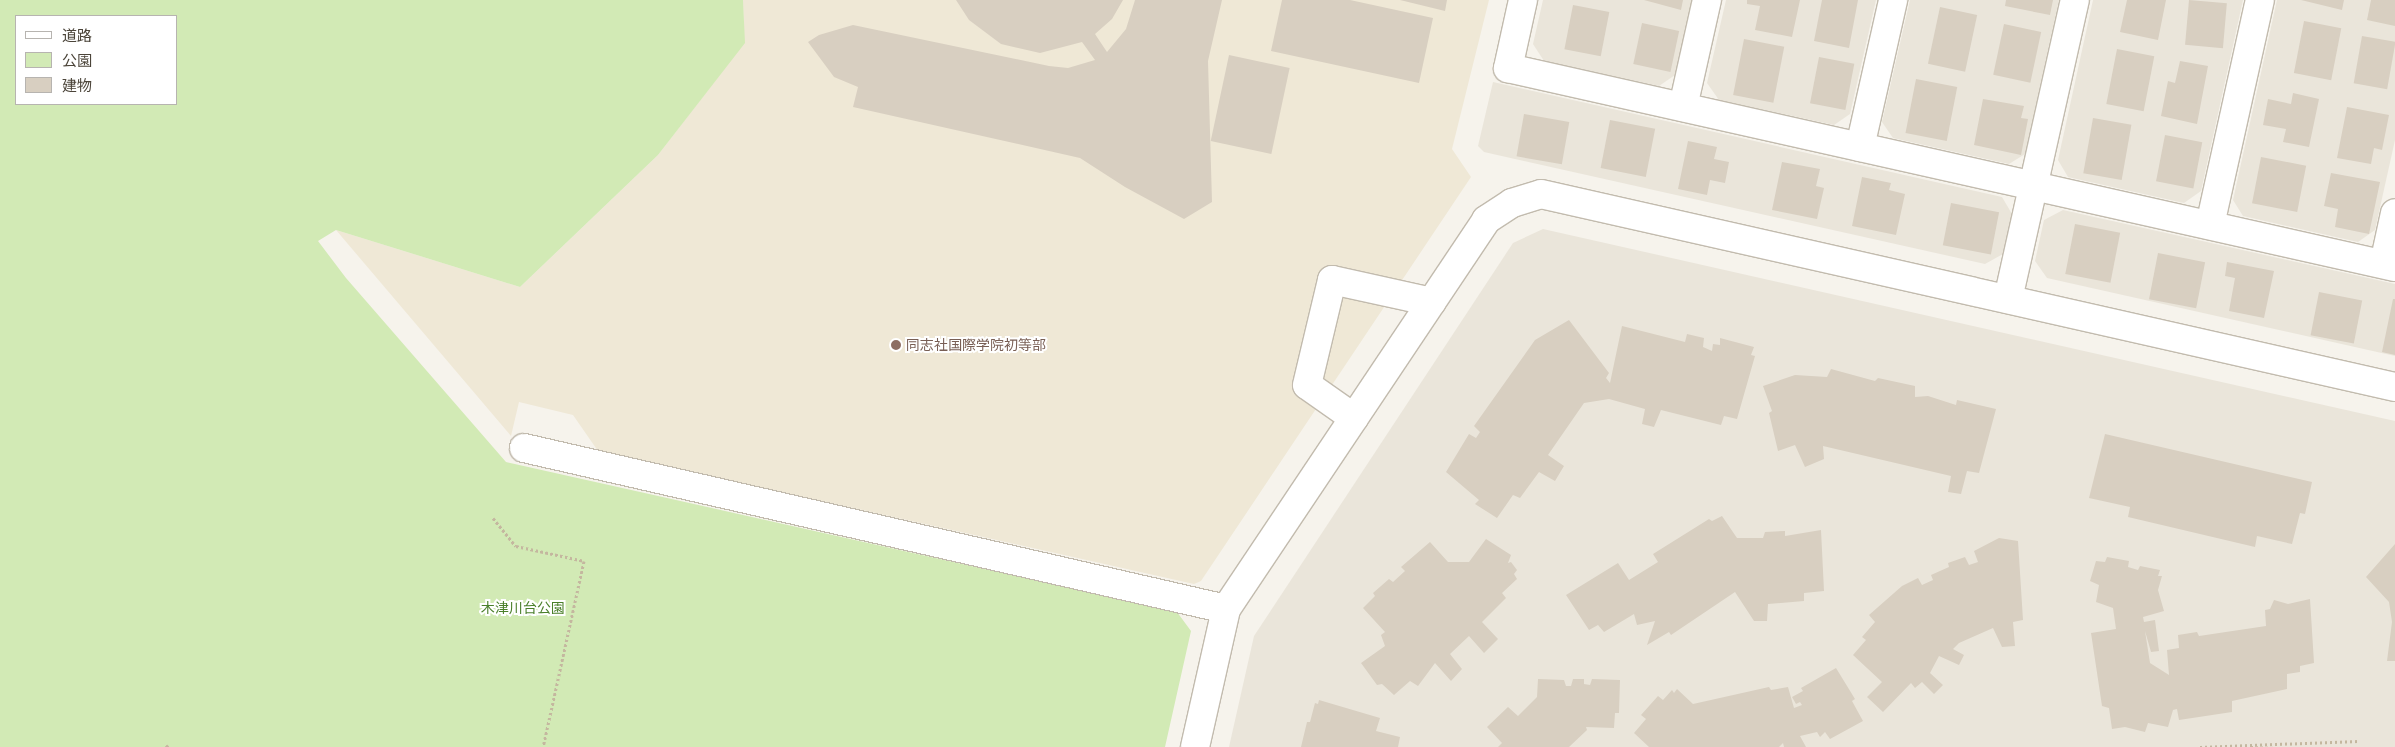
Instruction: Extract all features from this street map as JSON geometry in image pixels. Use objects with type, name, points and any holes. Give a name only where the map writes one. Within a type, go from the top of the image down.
[{"type":"street","points":[[1522,0],[1508,68],[2389,266],[2395,213]]},
{"type":"street","points":[[1683,107],[1707,0]]},
{"type":"street","points":[[1860,147],[1893,0]]},
{"type":"street","points":[[2008,299],[2075,0]]},
{"type":"street","points":[[2210,226],[2260,0]]},
{"type":"street","points":[[1195,747],[1226,609],[1486,220],[1512,203],[1541,194],[2395,387]]},
{"type":"street","points":[[1354,418],[1307,385],[1332,280],[1432,302]]},
{"type":"street","points":[[524,448],[1226,609]]},
{"type":"path","points":[[493,518],[516,546],[584,561],[543,747]]},
{"type":"path","points":[[2200,747],[2359,740]]},
{"type":"shaded area","name":"同志社国際学院初等部","points":[[743,0],[1489,0],[1452,149],[1471,177],[1201,581],[1194,584],[598,451],[573,415],[519,402],[511,436],[336,230],[520,287],[658,155],[744,43]]},
{"type":"shaded area","points":[[1543,0],[1692,0],[1675,75],[1659,86],[1544,61],[1533,44]]},
{"type":"shaded area","points":[[1726,0],[1876,0],[1850,114],[1834,125],[1719,100],[1707,83]]},
{"type":"shaded area","points":[[1910,0],[2059,0],[2025,154],[2009,164],[1893,138],[1882,122]]},
{"type":"shaded area","points":[[2093,0],[2243,0],[2201,191],[2184,203],[2068,177],[2058,160]]},
{"type":"shaded area","points":[[2277,0],[2395,0],[2395,140],[2375,230],[2358,242],[2243,216],[2233,200]]},
{"type":"shaded area","points":[[1493,82],[2002,197],[2012,214],[2003,254],[1985,264],[1484,152],[1478,146]]},
{"type":"shaded area","points":[[2063,210],[2395,284],[2395,356],[2047,278],[2035,261],[2044,220]]},
{"type":"shaded area","points":[[1543,229],[2395,421],[2395,747],[1229,747],[1254,636],[1513,243]]},
{"type":"green space","name":"木津川台公園","points":[[0,0],[743,0],[745,43],[658,155],[520,287],[336,230],[318,241],[346,278],[506,462],[1177,612],[1191,631],[1165,747],[0,747]]},
{"type":"building","points":[[956,0],[1123,0],[1112,19],[1095,34],[1107,52],[1126,29],[1135,0],[1222,0],[1208,61],[1212,202],[1184,219],[1125,187],[1080,158],[853,107],[858,87],[834,77],[808,42],[819,35],[853,25],[1049,66],[1068,68],[1095,60],[1082,42],[1040,53],[1001,44],[969,20]]},
{"type":"building","points":[[1282,0],[1350,0],[1433,18],[1419,83],[1271,51]]},
{"type":"building","points":[[1400,0],[1447,0],[1445,11]]},
{"type":"building","points":[[1644,0],[1683,0],[1681,10]]},
{"type":"building","points":[[1747,0],[1800,0],[1792,37],[1755,30],[1760,6],[1747,4]]},
{"type":"building","points":[[1822,0],[1858,0],[1849,48],[1814,41]]},
{"type":"building","points":[[2006,0],[2053,0],[2050,15],[2005,6]]},
{"type":"building","points":[[2127,0],[2166,0],[2158,40],[2120,32]]},
{"type":"building","points":[[2189,0],[2227,3],[2223,48],[2185,45]]},
{"type":"building","points":[[2301,0],[2344,0],[2342,10]]},
{"type":"building","points":[[2371,0],[2395,0],[2395,26],[2367,20]]},
{"type":"building","points":[[1573,5],[1609,12],[1601,56],[1564,49]]},
{"type":"building","points":[[1940,7],[1977,15],[1965,72],[1928,64]]},
{"type":"building","points":[[2304,21],[2341,28],[2331,80],[2294,73]]},
{"type":"building","points":[[1642,23],[1679,31],[1670,72],[1633,64]]},
{"type":"building","points":[[2004,24],[2041,32],[2030,83],[1993,75]]},
{"type":"building","points":[[2362,36],[2395,42],[2387,89],[2354,83]]},
{"type":"building","points":[[1744,39],[1784,47],[1773,103],[1733,95]]},
{"type":"building","points":[[2117,49],[2154,56],[2144,111],[2106,104]]},
{"type":"building","points":[[1229,55],[1290,68],[1271,154],[1211,141]]},
{"type":"building","points":[[1819,57],[1854,64],[1845,110],[1810,103]]},
{"type":"building","points":[[2180,61],[2208,66],[2197,124],[2161,116],[2168,81],[2175,83]]},
{"type":"building","points":[[1916,79],[1957,87],[1947,141],[1906,133]]},
{"type":"building","points":[[2293,93],[2319,99],[2309,147],[2283,142],[2286,129],[2263,125],[2268,99],[2291,104]]},
{"type":"building","points":[[1983,99],[2024,106],[2021,118],[2028,119],[2021,155],[1974,145]]},
{"type":"building","points":[[2347,107],[2389,115],[2382,150],[2374,148],[2371,164],[2337,158]]},
{"type":"building","points":[[1524,114],[1569,122],[1562,164],[1517,156]]},
{"type":"building","points":[[2093,118],[2131,125],[2122,180],[2083,173]]},
{"type":"building","points":[[1610,120],[1655,129],[1646,177],[1601,168]]},
{"type":"building","points":[[2165,135],[2202,142],[2193,188],[2156,181]]},
{"type":"building","points":[[1688,141],[1717,147],[1714,159],[1729,162],[1725,183],[1710,180],[1707,195],[1678,189]]},
{"type":"building","points":[[2261,157],[2306,166],[2297,212],[2252,203]]},
{"type":"building","points":[[1782,162],[1820,169],[1816,186],[1824,188],[1817,219],[1772,210]]},
{"type":"building","points":[[2331,173],[2380,182],[2369,234],[2335,227],[2338,209],[2324,206]]},
{"type":"building","points":[[1862,177],[1891,183],[1889,190],[1905,194],[1896,235],[1852,226]]},
{"type":"building","points":[[1951,203],[1999,212],[1991,255],[1943,245]]},
{"type":"building","points":[[2075,224],[2120,233],[2110,283],[2065,274]]},
{"type":"building","points":[[2158,253],[2205,262],[2196,308],[2149,299]]},
{"type":"building","points":[[2227,262],[2274,271],[2264,318],[2229,311],[2235,278],[2225,276]]},
{"type":"building","points":[[2319,292],[2362,300],[2354,344],[2311,335]]},
{"type":"building","points":[[2393,299],[2395,299],[2395,355],[2382,352]]},
{"type":"building","points":[[1569,320],[1609,373],[1606,378],[1610,383],[1622,326],[1685,342],[1687,334],[1704,338],[1703,347],[1712,351],[1713,344],[1720,345],[1720,338],[1754,347],[1751,355],[1755,356],[1737,419],[1724,416],[1721,425],[1661,410],[1654,427],[1642,424],[1645,409],[1609,399],[1584,403],[1548,455],[1564,466],[1555,481],[1539,472],[1520,498],[1513,495],[1497,518],[1475,504],[1479,500],[1446,472],[1469,434],[1476,438],[1480,432],[1474,426],[1535,340]]},
{"type":"building","points":[[1831,369],[1875,381],[1878,378],[1915,386],[1915,397],[1928,396],[1956,405],[1957,400],[1996,409],[1979,473],[1967,471],[1961,494],[1948,492],[1951,476],[1823,446],[1824,459],[1805,467],[1795,445],[1778,451],[1769,413],[1772,411],[1763,386],[1795,375],[1827,377]]},
{"type":"building","points":[[2105,434],[2312,482],[2305,514],[2300,513],[2292,544],[2257,536],[2255,547],[2128,517],[2130,507],[2089,498]]},
{"type":"building","points":[[1722,516],[1737,538],[1763,538],[1765,532],[1785,531],[1785,536],[1821,530],[1824,591],[1804,593],[1804,601],[1768,604],[1767,621],[1754,621],[1735,592],[1671,635],[1669,632],[1647,645],[1655,621],[1637,625],[1634,614],[1604,632],[1598,625],[1589,630],[1566,595],[1618,563],[1629,580],[1658,562],[1653,554],[1709,519],[1712,521]]},
{"type":"building","points":[[1999,538],[2018,541],[2023,620],[2013,622],[2015,646],[2002,647],[1993,628],[1959,643],[1953,649],[1964,655],[1959,665],[1939,656],[1930,673],[1943,685],[1934,694],[1922,682],[1915,688],[1911,683],[1883,712],[1867,697],[1882,682],[1853,655],[1866,640],[1862,637],[1875,622],[1869,615],[1902,586],[1918,578],[1922,585],[1933,580],[1931,575],[1949,567],[1948,563],[1965,557],[1969,565],[1978,562],[1974,551]]},
{"type":"building","points":[[1486,539],[1511,555],[1508,563],[1511,562],[1517,570],[1514,574],[1517,579],[1502,593],[1506,598],[1482,622],[1498,639],[1484,653],[1469,636],[1450,654],[1462,669],[1451,681],[1435,663],[1418,686],[1410,681],[1394,695],[1382,684],[1377,685],[1361,663],[1385,646],[1381,635],[1385,632],[1363,608],[1375,596],[1373,593],[1389,579],[1393,582],[1405,571],[1401,567],[1430,542],[1448,562],[1469,562]]},
{"type":"building","points":[[2395,544],[2395,661],[2387,661],[2392,622],[2389,602],[2366,577]]},
{"type":"building","points":[[2107,557],[2129,561],[2128,567],[2138,570],[2140,566],[2160,570],[2158,576],[2162,576],[2158,590],[2164,611],[2143,617],[2144,622],[2155,620],[2159,651],[2151,652],[2145,631],[2150,663],[2169,675],[2167,650],[2179,648],[2178,635],[2197,632],[2199,636],[2266,626],[2265,610],[2270,609],[2274,600],[2288,604],[2310,599],[2314,663],[2300,666],[2300,672],[2287,674],[2287,689],[2232,701],[2232,712],[2179,720],[2177,709],[2173,710],[2168,727],[2148,723],[2145,732],[2125,727],[2112,729],[2109,708],[2102,706],[2091,633],[2116,629],[2113,608],[2096,602],[2099,585],[2090,581],[2096,561],[2105,562]]},
{"type":"building","points":[[1836,668],[1855,699],[1852,701],[1863,721],[1830,739],[1825,732],[1820,737],[1817,732],[1800,736],[1806,747],[1784,747],[1783,743],[1779,747],[1649,747],[1634,733],[1646,719],[1641,715],[1658,696],[1663,700],[1672,690],[1674,693],[1677,689],[1693,704],[1769,687],[1771,690],[1788,687],[1794,708],[1802,705],[1800,702],[1796,704],[1792,697],[1803,691],[1801,688]]},
{"type":"building","points":[[1538,679],[1564,680],[1566,686],[1571,686],[1573,679],[1584,679],[1584,684],[1590,685],[1592,679],[1620,680],[1619,713],[1615,713],[1614,728],[1586,727],[1587,730],[1569,747],[1498,747],[1502,743],[1487,727],[1508,707],[1518,716],[1537,697]]},
{"type":"building","points":[[1319,700],[1380,718],[1376,731],[1400,737],[1398,747],[1301,747],[1307,722],[1310,722],[1315,703],[1318,704]]},
{"type":"place","name":"同志社国際学院初等部","points":[[896,345]]}]
